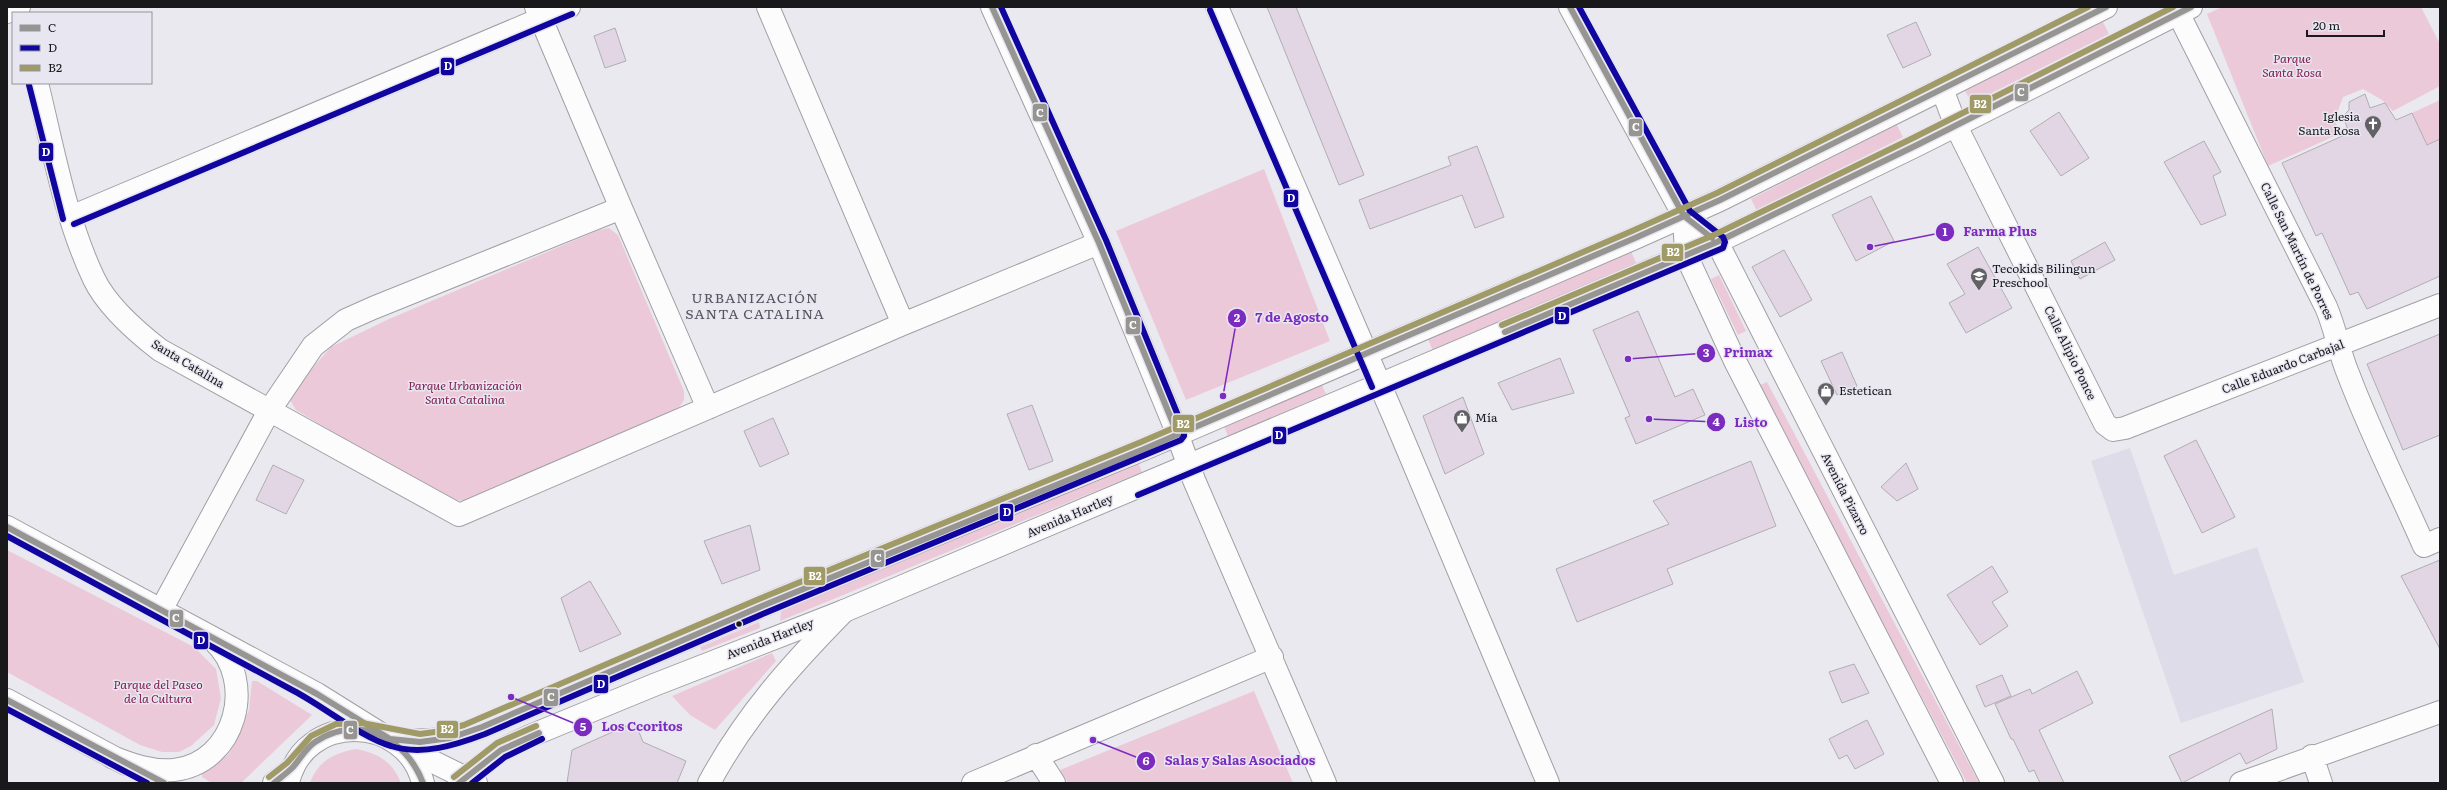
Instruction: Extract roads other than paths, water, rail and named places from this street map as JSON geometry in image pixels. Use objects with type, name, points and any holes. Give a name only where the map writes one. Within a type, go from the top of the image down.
[{"type":"main road","points":[[71,217],[539,13],[569,7]]},
{"type":"main road","points":[[768,7],[903,324]]},
{"type":"main road","points":[[992,7],[1099,243],[1189,466],[1325,783]]},
{"type":"main road","points":[[1216,7],[1379,384],[1548,783]]},
{"type":"main road","name":"Avenida Pizarro","points":[[1570,7],[1684,216],[1717,242],[1993,783]]},
{"type":"main road","points":[[274,783],[290,775],[307,749],[326,736],[349,730],[371,731],[390,739],[420,742],[450,738],[482,727],[762,606],[1366,354],[1684,216],[2106,7]]},
{"type":"main road","name":"Avenida Hartley","points":[[466,781],[501,750],[530,736],[654,685],[844,611],[1717,242],[1956,126],[2182,9]]},
{"type":"main road","name":"Calle San Martín de Porres","points":[[2182,9],[2326,307],[2334,326],[2337,347],[2432,543]]},
{"type":"main road","points":[[539,13],[620,208],[708,408],[903,324],[1099,243]]},
{"type":"main road","name":"Santa Catalina","points":[[37,84],[71,217],[94,280],[137,332],[160,350],[459,515],[708,408]]},
{"type":"main road","name":"Calle Alipio Ponce","points":[[1942,89],[1956,126],[2105,424],[2114,430],[2125,428]]},
{"type":"main road","points":[[161,610],[269,411],[313,346],[346,320],[620,208]]},
{"type":"main road","name":"Avenida Pizarro","points":[[1684,216],[1686,255],[1735,361],[1952,783]]},
{"type":"main road","name":"Calle Eduardo Carbajal","points":[[2125,428],[2337,347],[2440,305]]},
{"type":"main road","points":[[7,527],[317,694],[390,739],[466,781]]},
{"type":"main road","points":[[709,783],[723,757],[755,710],[790,667],[844,611]]},
{"type":"main road","points":[[112,757],[153,770],[176,770],[197,763],[215,750],[229,732],[237,711],[238,688],[229,660],[221,648],[204,632]]},
{"type":"main road","points":[[973,783],[1036,755],[1272,657]]},
{"type":"main road","points":[[7,700],[112,757],[164,783]]},
{"type":"main road","points":[[2241,783],[2312,756],[2440,712]]},
{"type":"main road","points":[[390,739],[415,763],[423,783]]},
{"type":"main road","points":[[1036,755],[1054,783]]},
{"type":"main road","points":[[2312,756],[2321,783]]},
{"type":"main road","points":[[112,757],[129,773],[135,783]]},
{"type":"place","name":"Iglesia Santa Rosa","points":[[2373,139]]},
{"type":"place","name":"Farma Plus","points":[[1870,247]]},
{"type":"place","name":"Tecokids Bilingun Preschool","points":[[1979,291]]},
{"type":"place","name":"Primax","points":[[1628,359]]},
{"type":"place","name":"7 de Agosto","points":[[1223,396]]},
{"type":"place","name":"Estetican","points":[[1826,406]]},
{"type":"place","name":"Listo","points":[[1649,419]]},
{"type":"place","name":"Mía","points":[[1462,433]]},
{"type":"place","name":"Los Ccoritos","points":[[511,697]]},
{"type":"place","name":"Salas y Salas Asociados","points":[[1093,740]]},
{"type":"district","name":"URBANIZACIÓN SANTA CATALINA","points":[[755,306]]},
{"type":"park label","name":"Parque Santa Rosa","points":[[2292,66]]},
{"type":"park label","name":"Parque Urbanización Santa Catalina","points":[[465,393]]},
{"type":"park label","name":"Parque del Paseo de la Cultura","points":[[158,692]]}]
